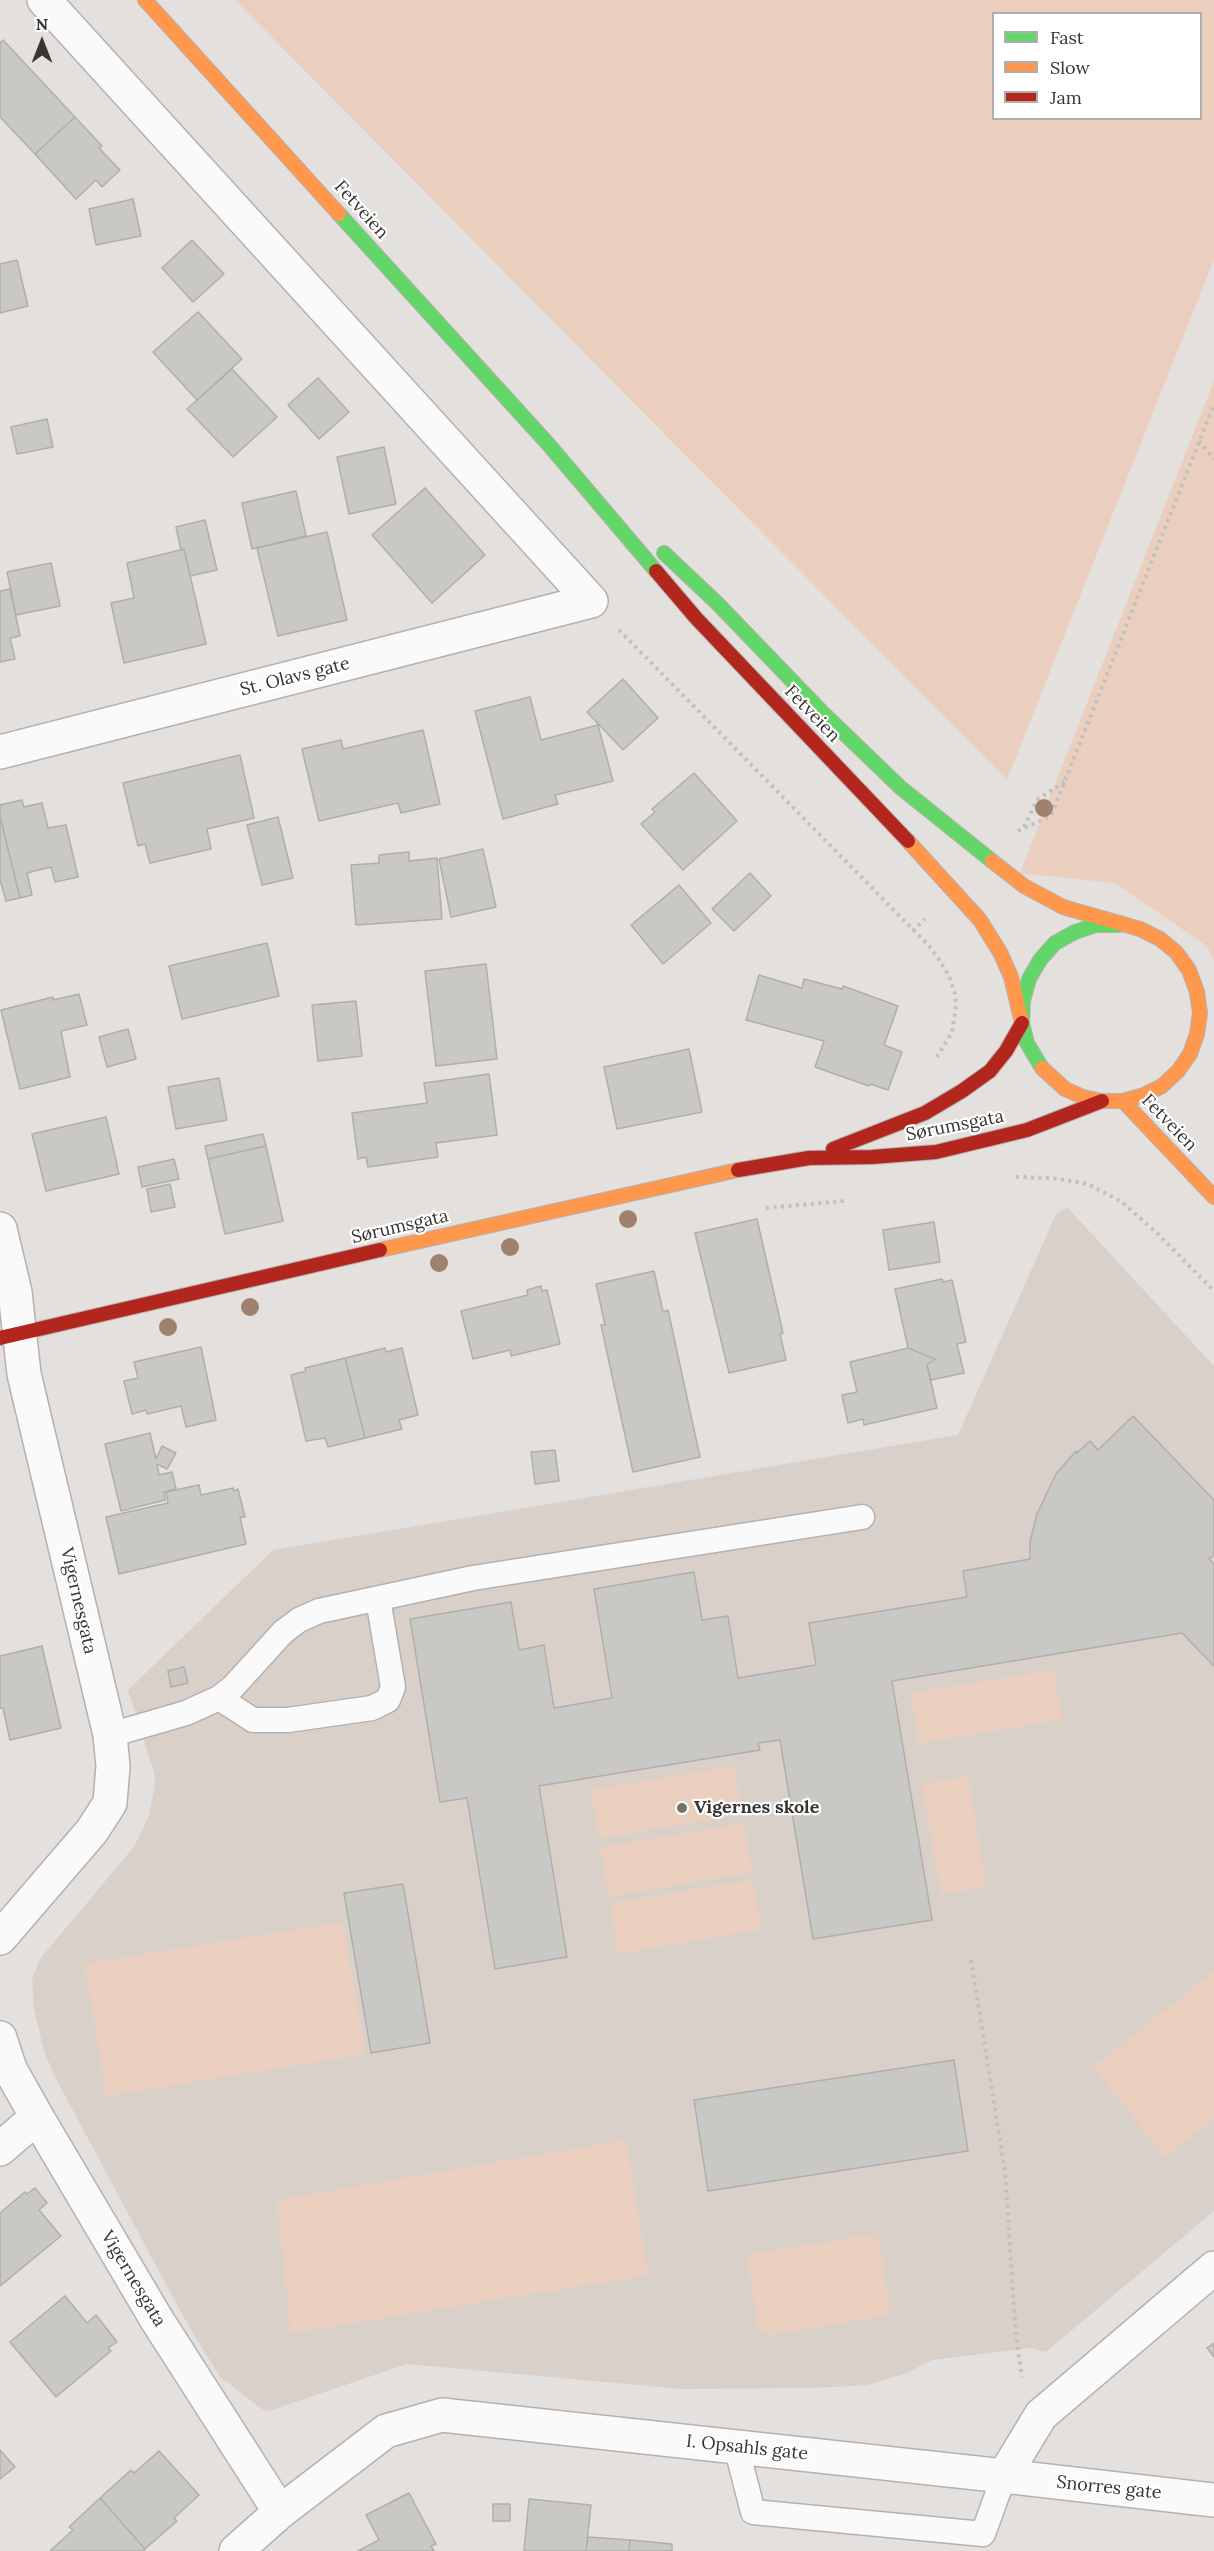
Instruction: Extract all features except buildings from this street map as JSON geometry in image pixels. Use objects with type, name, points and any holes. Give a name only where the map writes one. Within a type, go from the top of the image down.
[{"type":"main road","name":"Fetveien","points":[[146,0],[549,445],[696,618],[980,920],[1001,954],[1011,977],[1022,1023]]},
{"type":"main road","name":"Fetveien","points":[[549,445],[717,603],[823,713],[901,788],[1024,886],[1063,907],[1119,925]]},
{"type":"main road","points":[[1200,1013],[1197,1034],[1190,1054],[1178,1071],[1153,1090],[1123,1101],[1102,1101],[1083,1097],[1065,1089],[1036,1061],[1027,1043],[1022,1023],[1023,1000],[1029,980],[1040,960],[1055,943],[1075,932],[1096,925],[1119,925],[1140,929],[1160,939],[1176,952],[1189,970],[1209,1039]]},
{"type":"main road","name":"Sørumsgata","points":[[809,1158],[925,1113],[962,1091],[990,1071],[1006,1051],[1022,1023]]},
{"type":"main road","name":"Sørumsgata","points":[[10,1335],[566,1207],[762,1165],[809,1158],[872,1157],[936,1152],[1027,1130],[1102,1101]]},
{"type":"main road","name":"Fetveien","points":[[1123,1101],[1214,1197]]},
{"type":"street","points":[[44,0],[591,601]]},
{"type":"street","name":"St. Olavs gate","points":[[0,752],[591,601]]},
{"type":"street","name":"Vigernesgata","points":[[0,1229],[15,1292],[10,1335],[24,1374],[110,1736],[113,1766],[110,1803],[92,1831],[0,1938]]},
{"type":"street","name":"Vigernesgata","points":[[0,2038],[10,2069],[37,2117],[158,2320],[280,2512]]},
{"type":"street","points":[[0,2149],[37,2117]]},
{"type":"street","points":[[1004,2476],[1041,2415],[1214,2268]]},
{"type":"street","name":"I. Opsahls gate","points":[[236,2551],[280,2512],[386,2431],[442,2415],[1004,2476]]},
{"type":"street","name":"Snorres gate","points":[[1004,2476],[1214,2500]]},
{"type":"lane","points":[[110,1736],[186,1713],[219,1698],[233,1687],[283,1632],[299,1620],[319,1611],[473,1578],[862,1517]]},
{"type":"lane","points":[[219,1698],[253,1720],[288,1720],[372,1708],[388,1700],[393,1687],[378,1599]]},
{"type":"lane","points":[[736,2446],[753,2512],[983,2534],[1004,2476]]},
{"type":"path","points":[[1066,781],[1037,801],[1023,828],[1051,816],[1066,781],[1214,404]]},
{"type":"path","points":[[1199,441],[1214,459]]},
{"type":"path","points":[[591,601],[928,946],[940,962],[949,976],[955,994],[955,1019],[947,1043],[933,1061]]},
{"type":"path","points":[[1010,1177],[1051,1178],[1088,1184],[1122,1202],[1158,1234],[1214,1291]]},
{"type":"path","points":[[971,1960],[1005,2171],[1020,2374],[1041,2415]]},
{"type":"shaded area","points":[[235,0],[1214,0],[1214,259],[1007,780]]},
{"type":"shaded area","points":[[1214,381],[1214,961],[1207,946],[1115,883],[1020,873]]},
{"type":"shaded area","name":"Vigernes skole","points":[[1067,1207],[1214,1366],[1214,2211],[1046,2352],[1031,2348],[932,2360],[907,2373],[868,2385],[812,2388],[682,2389],[407,2364],[266,2412],[220,2377],[184,2318],[54,2075],[44,2051],[34,2009],[32,1980],[39,1960],[135,1845],[149,1816],[155,1784],[154,1772],[128,1690],[273,1550],[958,1435],[1056,1214]]},
{"type":"shaded area","points":[[1054,1670],[1062,1719],[919,1744],[911,1693]]},
{"type":"shaded area","points":[[734,1766],[742,1814],[599,1839],[591,1790]]},
{"type":"shaded area","points":[[968,1776],[986,1887],[941,1894],[922,1784]]},
{"type":"shaded area","points":[[744,1823],[752,1872],[609,1897],[600,1847]]},
{"type":"shaded area","points":[[753,1880],[761,1929],[618,1954],[610,1903]]},
{"type":"shaded area","points":[[343,1922],[365,2054],[106,2096],[85,1964]]},
{"type":"shaded area","points":[[1214,1971],[1214,2118],[1165,2157],[1093,2067]]},
{"type":"shaded area","points":[[626,2140],[648,2275],[291,2333],[277,2200]]},
{"type":"shaded area","points":[[871,2235],[879,2242],[890,2309],[885,2316],[767,2335],[759,2330],[748,2263],[754,2254]]},
{"type":"traffic: fast","points":[[339,214],[549,445],[656,571]]},
{"type":"traffic: fast","points":[[664,553],[717,603],[823,713],[901,788],[992,861]]},
{"type":"traffic: fast","points":[[1042,1068],[1027,1043],[1022,1023],[1023,1001],[1029,979],[1040,960],[1055,943],[1075,932],[1096,925],[1119,925]]},
{"type":"traffic: slow","points":[[145,0],[339,214]]},
{"type":"traffic: slow","points":[[908,841],[980,920],[1001,954],[1011,977],[1022,1023]]},
{"type":"traffic: slow","points":[[992,861],[1024,886],[1063,907],[1140,929],[1160,939],[1176,952],[1189,970],[1197,992],[1200,1013],[1197,1034],[1190,1054],[1178,1071],[1162,1086],[1144,1095],[1123,1101],[1102,1101],[1083,1097],[1065,1089],[1042,1068]]},
{"type":"traffic: slow","points":[[1123,1101],[1214,1197]]},
{"type":"traffic: slow","points":[[380,1250],[738,1170]]},
{"type":"traffic: jam","points":[[656,571],[696,618],[908,841]]},
{"type":"traffic: jam","points":[[833,1149],[925,1113],[962,1091],[990,1071],[1006,1051],[1022,1023]]},
{"type":"traffic: jam","points":[[738,1170],[809,1158],[872,1157],[936,1152],[1027,1130],[1102,1101]]},
{"type":"traffic: jam","points":[[0,1338],[380,1250]]},
{"type":"place","name":"Vigernes skole","points":[[682,1808]]}]
